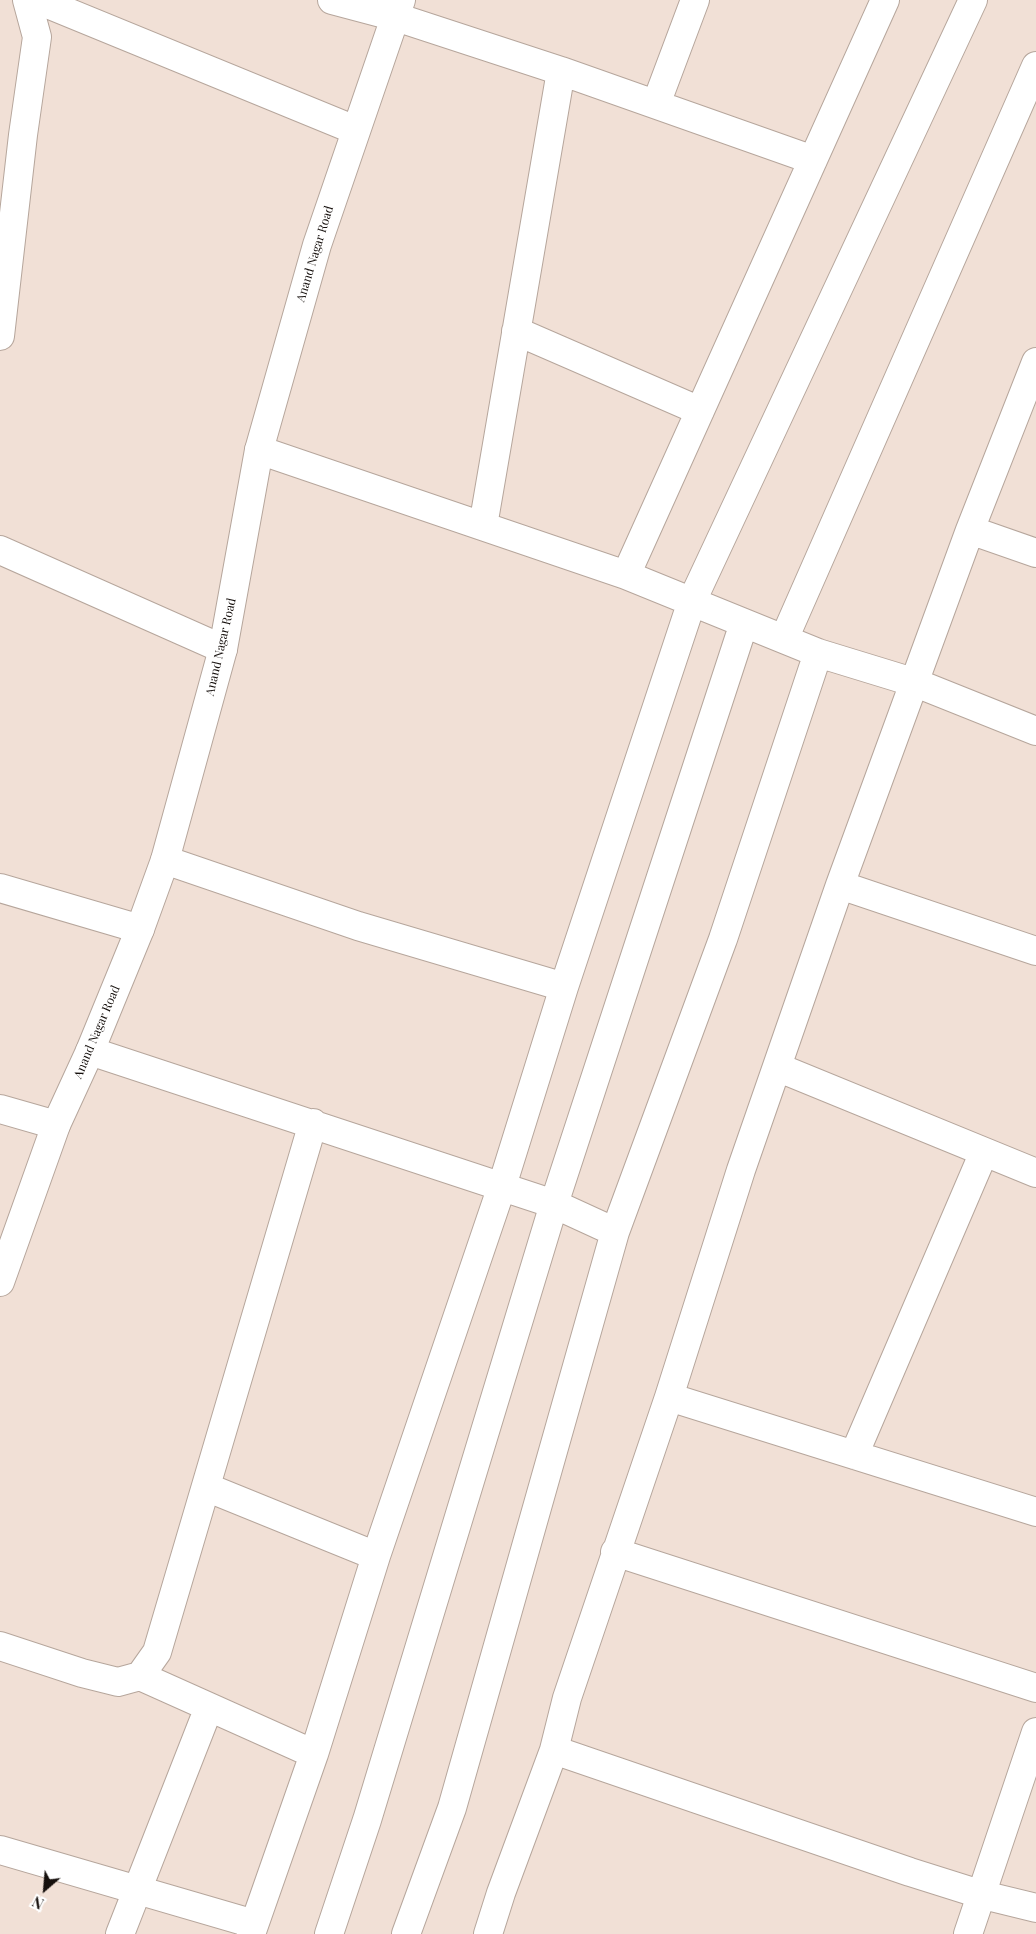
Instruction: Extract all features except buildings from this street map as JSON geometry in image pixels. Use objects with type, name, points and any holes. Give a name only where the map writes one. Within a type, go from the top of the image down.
[{"type":"street","points":[[0,331],[23,135],[37,37],[27,0]]},
{"type":"street","points":[[38,0],[355,130]]},
{"type":"street","points":[[332,0],[398,8],[561,71],[813,160]]},
{"type":"street","points":[[656,104],[695,0]]},
{"type":"street","points":[[626,575],[885,0]]},
{"type":"street","points":[[0,1850],[138,1890],[253,1929],[314,1754],[376,1556],[502,1186],[564,988],[692,601],[973,0]]},
{"type":"street","name":"Anand Nagar Road","points":[[0,1282],[56,1125],[90,1051],[140,929],[164,860],[222,649],[260,450],[317,245],[398,8]]},
{"type":"street","points":[[784,640],[1036,66]]},
{"type":"street","points":[[482,526],[561,71]]},
{"type":"street","points":[[516,330],[700,412]]},
{"type":"street","points":[[488,1934],[554,1750],[567,1698],[669,1397],[741,1170],[840,885],[916,683],[970,530],[1036,362]]},
{"type":"street","points":[[260,450],[626,575],[818,653],[916,683],[1036,731]]},
{"type":"street","points":[[970,530],[1036,553]]},
{"type":"street","points":[[0,550],[222,649]]},
{"type":"street","points":[[329,1934],[367,1820],[554,1204],[744,623]]},
{"type":"street","points":[[406,1934],[452,1808],[616,1232],[723,939],[818,653]]},
{"type":"street","points":[[164,860],[358,926],[564,988]]},
{"type":"street","points":[[840,885],[1036,951]]},
{"type":"street","points":[[0,888],[140,929]]},
{"type":"street","points":[[90,1051],[502,1186],[554,1204],[616,1232]]},
{"type":"street","points":[[777,1067],[1036,1173]]},
{"type":"street","points":[[0,1109],[56,1125]]},
{"type":"street","points":[[140,1676],[157,1652],[313,1124]]},
{"type":"street","points":[[854,1455],[984,1152]]},
{"type":"street","points":[[669,1397],[1036,1512]]},
{"type":"street","points":[[206,1488],[376,1556]]},
{"type":"street","points":[[615,1552],[1036,1688]]},
{"type":"street","points":[[0,1646],[82,1674],[118,1682],[140,1676],[314,1754]]},
{"type":"street","points":[[120,1934],[210,1707]]},
{"type":"street","points":[[968,1934],[1036,1732]]},
{"type":"street","points":[[554,1750],[900,1869],[1036,1908]]}]
